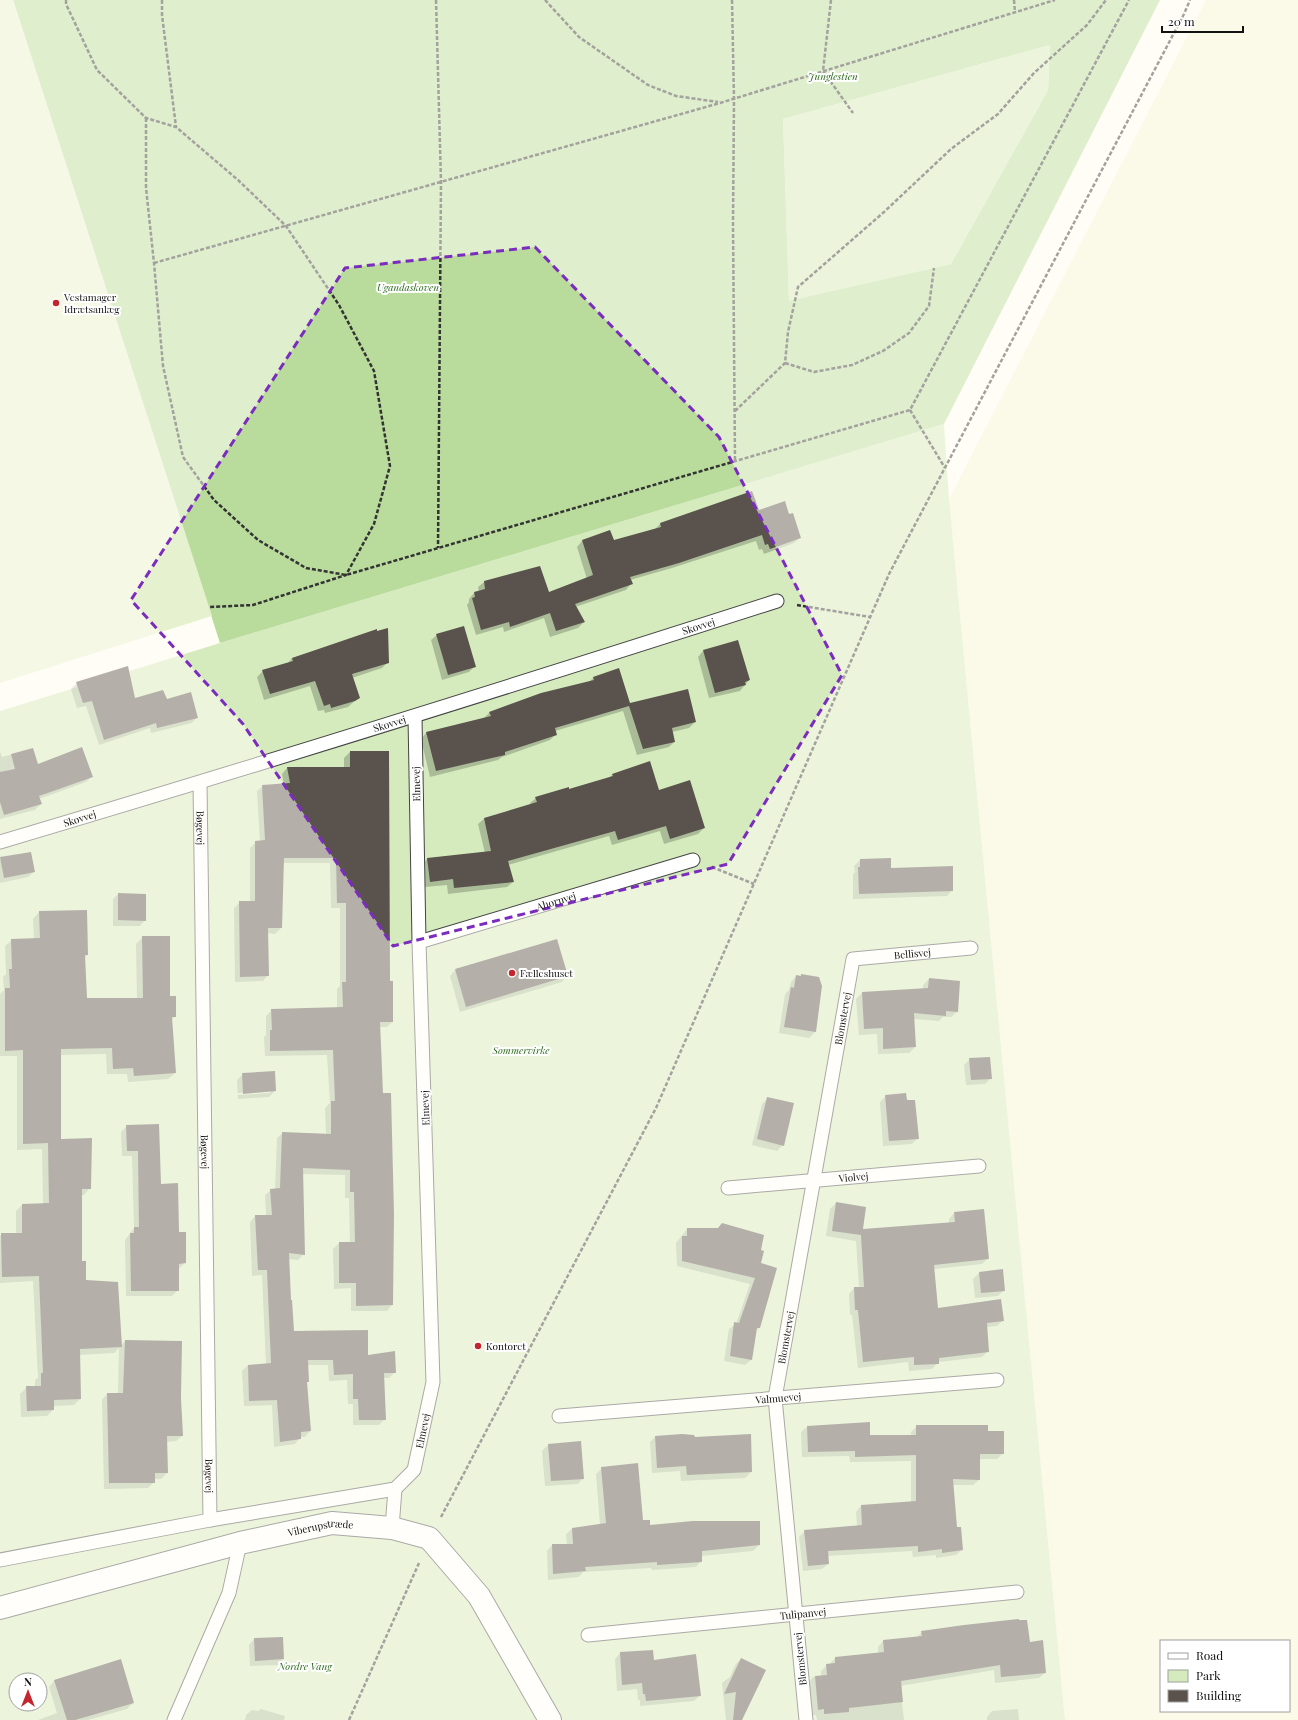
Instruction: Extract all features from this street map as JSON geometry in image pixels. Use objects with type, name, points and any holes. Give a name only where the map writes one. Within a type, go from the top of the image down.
[{"type":"street","name":"Viberupstræde","points":[[0,1608],[240,1543],[332,1523],[392,1528],[429,1538]]},
{"type":"street","points":[[429,1538],[479,1596],[550,1720]]},
{"type":"lane","name":"Skovvej","points":[[0,842],[415,717],[777,601]]},
{"type":"lane","name":"Elmevej","points":[[395,1489],[414,1470],[434,1382],[419,942],[415,717]]},
{"type":"lane","name":"Bøgevej","points":[[200,783],[210,1520]]},
{"type":"lane","name":"Ahornvej","points":[[419,942],[693,860]]},
{"type":"lane","name":"Bellisvej","points":[[853,958],[971,948]]},
{"type":"lane","name":"Blomstervej","points":[[806,1720],[775,1398],[853,958]]},
{"type":"lane","name":"Violvej","points":[[728,1188],[814,1182],[979,1166]]},
{"type":"lane","name":"Valmuevej","points":[[559,1416],[997,1380]]},
{"type":"lane","points":[[0,1560],[210,1520],[395,1489],[392,1528]]},
{"type":"lane","points":[[174,1720],[229,1593],[240,1543]]},
{"type":"lane","name":"Tulipanvej","points":[[588,1634],[1017,1592]]},
{"type":"path","points":[[66,0],[66,4],[97,70],[146,118],[176,127],[238,180],[286,226],[339,305],[374,371],[390,466],[374,524],[346,575]]},
{"type":"path","points":[[162,0],[162,15],[176,127]]},
{"type":"path","points":[[436,0],[441,182],[438,548]]},
{"type":"path","points":[[545,0],[580,37],[648,85],[676,96],[720,103]]},
{"type":"path","points":[[732,0],[734,99],[733,223],[735,462]]},
{"type":"path","points":[[831,0],[823,71],[853,113]]},
{"type":"path","points":[[1014,0],[1014,12]]},
{"type":"path","points":[[154,263],[734,99],[1055,0]]},
{"type":"path","points":[[735,411],[785,363],[788,332],[798,287],[884,212],[951,149],[998,114],[1034,73],[1087,25],[1106,0]]},
{"type":"path","points":[[209,607],[253,605],[346,575],[910,410],[1129,0]]},
{"type":"path","points":[[349,1720],[429,1538],[656,1108],[889,574],[1181,21],[1190,0]]},
{"type":"path","points":[[146,118],[146,188],[163,366],[183,456],[214,500],[258,540],[306,568],[346,575]]},
{"type":"path","points":[[785,363],[814,372],[852,364],[883,351],[909,333],[929,306],[934,268]]},
{"type":"path","points":[[910,410],[945,468]]},
{"type":"path","points":[[777,601],[870,617]]},
{"type":"path","points":[[693,860],[754,884]]},
{"type":"highlighted area","points":[[535,247],[719,437],[842,675],[728,864],[393,946],[243,724],[131,600],[345,268]]},
{"type":"shaded area","points":[[1206,0],[1298,0],[1298,1720],[1065,1720],[949,499]]},
{"type":"green space","name":"Vestamager Idrætsanlæg","points":[[0,0],[13,0],[212,616],[0,683]]},
{"type":"green space","name":"Ugandaskoven","points":[[13,0],[1160,0],[944,424],[220,643]],"holes":[[[1050,45],[1048,90],[951,264],[789,301],[783,119]]]},
{"type":"green space","points":[[1050,45],[1048,90],[951,264],[789,302],[783,119]]},
{"type":"green space","name":"Sommervirke","points":[[944,424],[949,499],[1065,1720],[0,1720],[0,711]]},
{"type":"building","points":[[752,491],[759,510],[785,501],[789,514],[793,513],[801,538],[770,549],[768,544],[765,545],[762,535],[679,563],[630,577],[633,584],[575,604],[585,622],[556,631],[550,613],[510,627],[509,622],[481,630],[472,598],[475,597],[474,592],[485,589],[484,581],[540,566],[549,592],[593,575],[582,540],[610,530],[614,540],[661,527],[660,523]]},
{"type":"building","points":[[464,626],[476,667],[448,675],[436,634]]},
{"type":"building","points":[[388,628],[389,663],[352,674],[360,698],[355,701],[331,708],[330,704],[324,706],[315,681],[270,694],[262,670],[293,661],[292,658],[377,629],[377,631]]},
{"type":"building","points":[[738,640],[750,680],[745,682],[746,685],[715,693],[703,650]]},
{"type":"building","points":[[128,666],[135,698],[163,690],[167,699],[191,692],[198,718],[157,728],[156,723],[104,740],[92,701],[83,703],[76,682]]},
{"type":"building","points":[[619,668],[630,703],[688,689],[696,722],[672,728],[675,742],[643,749],[629,706],[555,728],[557,735],[505,752],[505,755],[436,771],[426,732],[491,716],[489,712],[541,693],[594,680],[593,677]]},
{"type":"building","points":[[82,747],[93,777],[39,796],[42,804],[4,815],[0,802],[0,772],[15,769],[11,754],[33,748],[38,764]]},
{"type":"building","points":[[350,751],[389,751],[390,981],[393,981],[393,1022],[380,1022],[383,1093],[391,1093],[394,1214],[393,1305],[356,1306],[356,1283],[339,1283],[339,1242],[355,1242],[354,1192],[350,1192],[350,1170],[303,1168],[305,1255],[289,1253],[291,1300],[294,1331],[368,1330],[368,1355],[395,1351],[396,1373],[384,1373],[386,1420],[359,1420],[358,1399],[353,1399],[353,1374],[334,1375],[333,1360],[308,1360],[309,1382],[307,1382],[311,1431],[301,1432],[301,1439],[280,1442],[277,1400],[249,1401],[248,1365],[271,1363],[267,1270],[258,1270],[255,1215],[272,1215],[270,1189],[280,1188],[282,1132],[331,1134],[331,1101],[335,1101],[333,1050],[270,1051],[270,1030],[272,1030],[271,1009],[343,1007],[342,982],[346,982],[346,903],[337,903],[336,858],[284,858],[282,928],[268,928],[269,976],[240,977],[239,901],[255,901],[255,841],[265,840],[262,785],[290,783],[287,767],[350,767]]},
{"type":"building","points":[[650,761],[659,790],[690,780],[705,828],[670,839],[666,826],[618,840],[615,831],[508,861],[514,882],[454,888],[453,879],[430,882],[427,858],[491,851],[484,818],[537,802],[535,797],[613,776],[612,774]]},
{"type":"building","points":[[31,852],[35,872],[4,878],[0,857]]},
{"type":"building","points":[[891,858],[891,868],[953,866],[953,891],[859,894],[858,867],[860,867],[860,859]]},
{"type":"building","points":[[118,893],[146,894],[146,921],[118,920]]},
{"type":"building","points":[[87,910],[88,955],[85,955],[87,998],[143,998],[142,936],[170,936],[170,996],[176,996],[176,1017],[172,1017],[176,1073],[134,1076],[133,1068],[113,1069],[112,1048],[61,1049],[61,1139],[92,1138],[91,1189],[82,1189],[82,1261],[86,1261],[86,1280],[118,1282],[122,1347],[80,1349],[81,1399],[54,1400],[54,1410],[27,1411],[26,1386],[41,1386],[41,1373],[43,1373],[39,1276],[2,1277],[1,1233],[22,1233],[22,1204],[49,1203],[48,1143],[23,1144],[23,1050],[5,1051],[5,988],[10,988],[9,969],[12,969],[11,939],[40,938],[39,911]]},
{"type":"building","name":"Fælleshuset","points":[[557,939],[568,976],[466,1007],[455,969]]},
{"type":"building","points":[[801,974],[819,977],[822,986],[816,1032],[784,1027],[791,987],[794,988],[796,975],[801,976]]},
{"type":"building","points":[[929,978],[960,981],[958,1012],[946,1011],[946,1016],[914,1013],[916,1047],[883,1049],[883,1028],[864,1029],[862,992],[928,988]]},
{"type":"building","points":[[990,1057],[992,1079],[971,1080],[969,1058]]},
{"type":"building","points":[[275,1071],[276,1091],[243,1094],[242,1073]]},
{"type":"building","points":[[906,1093],[907,1100],[915,1100],[919,1139],[889,1141],[885,1095]]},
{"type":"building","points":[[767,1097],[794,1103],[784,1146],[757,1139]]},
{"type":"building","points":[[159,1124],[161,1184],[178,1183],[179,1232],[186,1232],[186,1263],[179,1264],[179,1291],[131,1291],[130,1233],[134,1233],[134,1227],[139,1227],[138,1151],[127,1151],[126,1125]]},
{"type":"building","points":[[836,1202],[866,1207],[863,1229],[955,1222],[954,1212],[984,1209],[989,1259],[934,1265],[938,1308],[1001,1299],[1004,1321],[987,1323],[989,1352],[939,1358],[939,1364],[914,1365],[914,1357],[863,1362],[858,1310],[855,1310],[854,1287],[864,1287],[861,1235],[832,1231]]},
{"type":"building","points":[[722,1223],[764,1235],[761,1250],[764,1251],[761,1263],[777,1268],[760,1328],[757,1328],[752,1360],[730,1356],[734,1322],[739,1323],[755,1278],[682,1261],[682,1236],[687,1236],[687,1228],[718,1228]]},
{"type":"building","points":[[1003,1269],[1005,1291],[981,1293],[979,1272]]},
{"type":"building","points":[[125,1340],[182,1341],[181,1398],[183,1436],[167,1436],[168,1473],[155,1473],[155,1483],[109,1483],[107,1393],[123,1393]]},
{"type":"building","points":[[870,1422],[870,1435],[916,1435],[916,1425],[988,1425],[988,1431],[1004,1431],[1004,1454],[980,1454],[980,1480],[953,1479],[957,1527],[961,1527],[963,1550],[942,1553],[942,1549],[918,1552],[918,1546],[828,1551],[829,1564],[808,1566],[804,1530],[862,1525],[861,1505],[916,1501],[916,1455],[855,1457],[855,1451],[808,1452],[807,1426]]},
{"type":"building","points":[[682,1434],[694,1435],[695,1437],[751,1434],[752,1472],[687,1475],[686,1466],[657,1468],[655,1436]]},
{"type":"building","points":[[581,1441],[584,1479],[551,1481],[548,1444]]},
{"type":"building","points":[[638,1463],[643,1520],[650,1520],[650,1525],[693,1521],[760,1521],[760,1545],[702,1551],[702,1562],[657,1565],[657,1562],[585,1567],[586,1571],[553,1574],[552,1544],[573,1544],[572,1528],[606,1523],[601,1467]]},
{"type":"building","points":[[1019,1619],[1027,1620],[1030,1642],[1043,1640],[1046,1673],[1001,1677],[1000,1665],[901,1681],[903,1702],[849,1708],[849,1712],[824,1714],[824,1709],[818,1710],[815,1676],[827,1675],[826,1664],[835,1663],[835,1657],[884,1652],[883,1640],[922,1636],[921,1631]]},
{"type":"building","points":[[283,1637],[284,1659],[255,1661],[254,1638]]},
{"type":"building","points":[[653,1650],[654,1660],[696,1654],[701,1696],[646,1701],[645,1694],[643,1694],[642,1683],[622,1685],[620,1652]]},
{"type":"building","points":[[741,1658],[766,1670],[742,1720],[733,1720],[736,1692],[724,1694]]},
{"type":"building","points":[[121,1659],[134,1703],[75,1720],[67,1720],[54,1680]]},
{"type":"place","name":"Vestamager Idrætsanlæg","points":[[56,303]]},
{"type":"place","name":"Fælleshuset","points":[[512,973]]},
{"type":"place","name":"Kontoret","points":[[478,1346]]},
{"type":"park label","name":"Junglestien","points":[[833,76]]},
{"type":"park label","name":"Nordre Vang","points":[[305,1666]]}]
